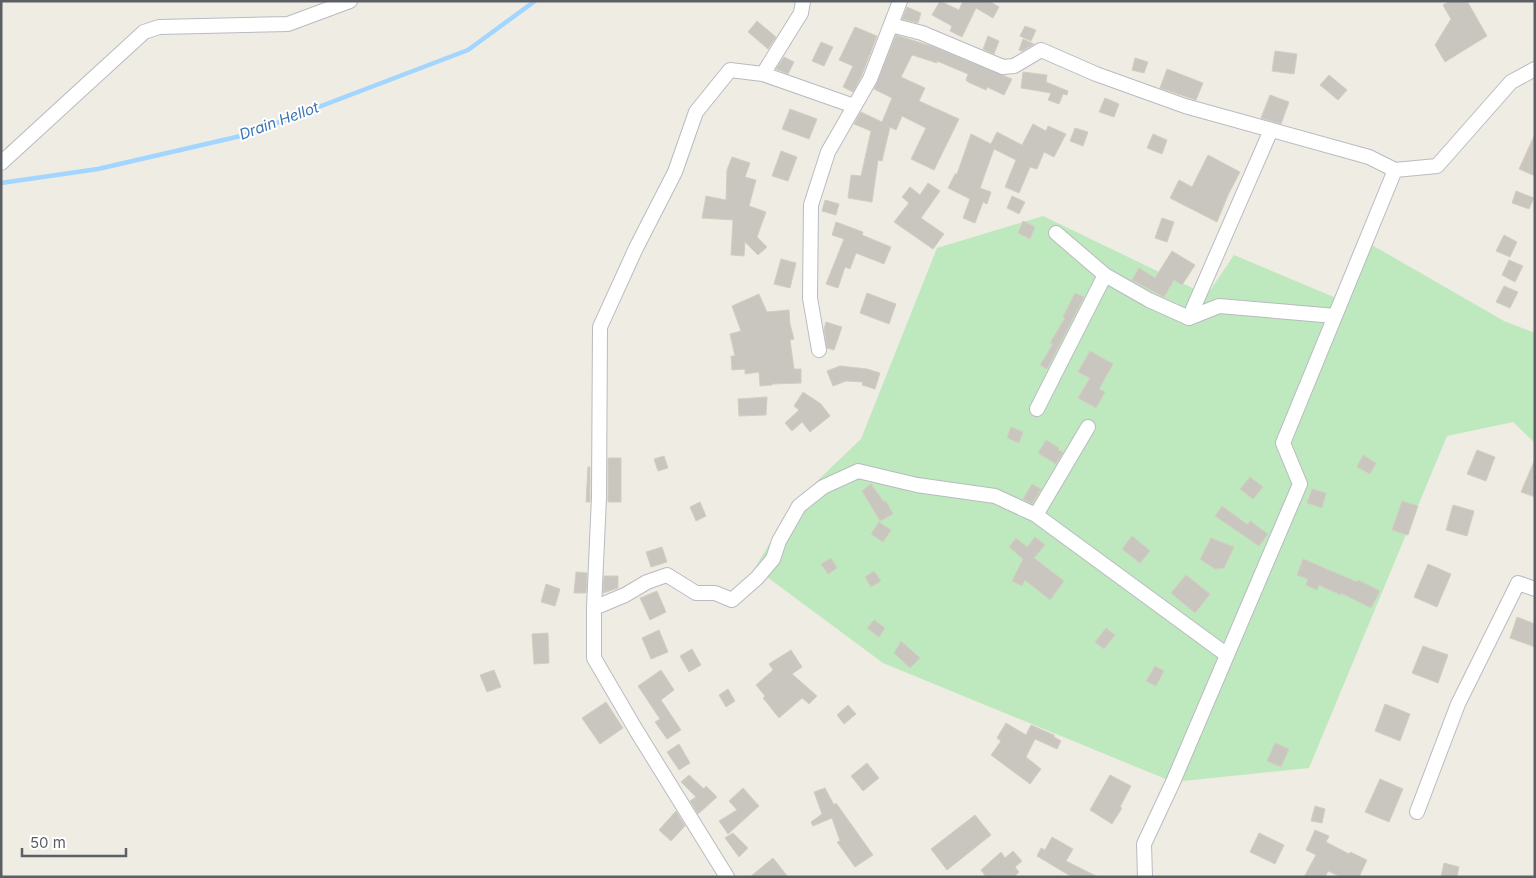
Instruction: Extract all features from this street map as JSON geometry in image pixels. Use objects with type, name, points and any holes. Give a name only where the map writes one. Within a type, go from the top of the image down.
[{"type":"street","points":[[1,163],[144,32],[159,27],[288,24],[350,1]]},
{"type":"street","points":[[763,74],[801,13],[802,1]]},
{"type":"street","points":[[819,350],[810,298],[811,205],[828,152],[870,79],[900,1]]},
{"type":"street","points":[[891,25],[922,33],[1003,67],[1014,66],[1041,50],[1096,74],[1168,100],[1369,157],[1395,170],[1437,166],[1511,82],[1535,69]]},
{"type":"street","points":[[727,877],[594,658],[594,608],[599,497],[600,327],[636,248],[675,172],[696,112],[730,70],[763,74],[854,106]]},
{"type":"street","points":[[1189,318],[1271,130]]},
{"type":"street","points":[[1145,877],[1144,844],[1173,782],[1300,484],[1283,443],[1395,170]]},
{"type":"street","points":[[1056,233],[1105,274],[1149,300],[1189,318],[1218,306],[1335,316]]},
{"type":"street","points":[[1037,409],[1105,274]]},
{"type":"street","points":[[1036,515],[1088,427]]},
{"type":"street","points":[[594,608],[625,595],[647,582],[667,575],[696,593],[715,593],[732,600],[774,559],[779,541],[799,506],[823,487],[858,471],[917,484],[995,496],[1036,515],[1227,655]]},
{"type":"street","points":[[1416,812],[1458,704],[1518,583],[1535,589]]},
{"type":"green space","points":[[1043,216],[1207,295],[1234,255],[1341,300],[1365,241],[1504,321],[1535,333],[1535,443],[1513,422],[1447,436],[1309,768],[1173,782],[883,663],[755,568],[793,504],[861,439],[937,248]]},
{"type":"building","points":[[940,1],[959,10],[963,1],[989,1],[999,7],[993,18],[976,8],[962,37],[950,31],[952,26],[932,15]]},
{"type":"building","points":[[1450,1],[1467,1],[1487,36],[1445,62],[1435,45],[1451,19],[1443,5]]},
{"type":"building","points":[[907,7],[921,13],[918,23],[902,19]]},
{"type":"building","points":[[757,21],[776,37],[768,49],[748,32]]},
{"type":"building","points":[[1025,26],[1036,30],[1031,41],[1020,36]]},
{"type":"building","points":[[855,27],[877,36],[862,75],[853,92],[843,87],[853,66],[839,60]]},
{"type":"building","points":[[896,35],[934,47],[1012,79],[1004,95],[987,87],[986,90],[968,82],[966,80],[968,74],[937,61],[937,63],[912,55],[901,77],[925,88],[919,101],[959,119],[934,170],[911,159],[926,128],[902,116],[896,130],[890,127],[882,161],[878,160],[872,202],[848,198],[851,175],[861,176],[871,131],[854,124],[861,112],[882,122],[892,98],[874,89]]},
{"type":"building","points":[[988,36],[999,41],[994,54],[983,49]]},
{"type":"building","points":[[1023,39],[1034,44],[1022,51],[1019,50]]},
{"type":"building","points":[[821,42],[833,47],[824,66],[812,61]]},
{"type":"building","points":[[1275,51],[1297,54],[1294,74],[1272,71]]},
{"type":"building","points":[[784,57],[794,62],[788,74],[776,69]]},
{"type":"building","points":[[1135,58],[1148,62],[1144,73],[1132,70]]},
{"type":"building","points":[[1167,69],[1203,83],[1196,100],[1160,88]]},
{"type":"building","points":[[1023,72],[1047,75],[1046,82],[1068,91],[1067,95],[1063,94],[1059,104],[1048,100],[1051,93],[1021,88]]},
{"type":"building","points":[[1329,75],[1347,90],[1338,100],[1320,85]]},
{"type":"building","points":[[1270,95],[1289,102],[1281,124],[1261,118]]},
{"type":"building","points":[[1105,98],[1119,104],[1114,117],[1099,112]]},
{"type":"building","points":[[790,109],[817,119],[809,139],[782,129]]},
{"type":"building","points":[[1033,124],[1046,131],[1048,126],[1066,134],[1054,157],[1044,152],[1037,169],[1030,167],[1019,193],[1005,187],[1016,160],[994,149],[980,188],[991,192],[987,204],[983,202],[975,223],[963,218],[970,199],[948,188],[955,174],[957,174],[971,134],[991,144],[997,132],[1022,145]]},
{"type":"building","points":[[1075,128],[1088,132],[1083,146],[1070,141]]},
{"type":"building","points":[[1153,134],[1167,140],[1162,154],[1147,148]]},
{"type":"building","points":[[1535,134],[1535,176],[1519,169]]},
{"type":"building","points":[[781,151],[797,157],[788,181],[772,176]]},
{"type":"building","points":[[1208,155],[1240,172],[1217,222],[1170,198],[1179,180],[1192,187]]},
{"type":"building","points":[[732,157],[750,163],[745,177],[756,180],[749,206],[766,212],[757,237],[767,247],[758,255],[745,242],[744,256],[731,255],[733,220],[702,218],[706,196],[726,200],[727,170]]},
{"type":"building","points":[[928,183],[940,191],[921,218],[944,234],[933,249],[894,222],[909,203],[902,197],[910,187],[920,195]]},
{"type":"building","points":[[1516,191],[1534,198],[1529,209],[1512,203]]},
{"type":"building","points":[[1012,196],[1025,202],[1019,214],[1007,208]]},
{"type":"building","points":[[825,200],[839,204],[836,215],[822,211]]},
{"type":"building","points":[[1162,218],[1174,222],[1167,242],[1155,238]]},
{"type":"building","points":[[1023,221],[1035,227],[1030,239],[1018,233]]},
{"type":"building","points":[[836,222],[863,232],[862,235],[891,247],[884,264],[856,253],[850,269],[845,267],[838,288],[826,284],[844,239],[832,235]]},
{"type":"building","points":[[1504,235],[1517,242],[1510,257],[1496,251]]},
{"type":"building","points":[[1172,251],[1195,265],[1182,285],[1174,280],[1164,297],[1132,280],[1139,268],[1155,278]]},
{"type":"building","points":[[781,259],[796,263],[790,288],[774,284]]},
{"type":"building","points":[[1509,260],[1523,266],[1515,282],[1502,275]]},
{"type":"building","points":[[1504,286],[1518,292],[1510,308],[1496,302]]},
{"type":"building","points":[[867,293],[896,304],[889,324],[860,313]]},
{"type":"building","points":[[1075,293],[1084,297],[1047,369],[1040,365],[1053,344],[1050,343],[1065,318],[1063,317]]},
{"type":"building","points":[[759,294],[767,312],[789,310],[794,339],[790,340],[794,369],[801,369],[801,383],[760,386],[759,372],[745,374],[745,369],[732,370],[731,356],[735,356],[730,334],[741,331],[732,306]]},
{"type":"building","points":[[826,322],[842,327],[834,350],[827,348],[824,329]]},
{"type":"building","points":[[1090,351],[1113,364],[1099,389],[1105,392],[1096,408],[1078,398],[1090,378],[1078,372]]},
{"type":"building","points":[[840,366],[867,369],[880,373],[875,389],[862,385],[863,382],[846,381],[833,386],[827,371]]},
{"type":"building","points":[[803,392],[821,404],[830,416],[810,432],[802,422],[792,431],[785,423],[799,410],[794,406]]},
{"type":"building","points":[[767,397],[766,415],[739,416],[738,399]]},
{"type":"building","points":[[1011,427],[1023,432],[1019,443],[1007,438]]},
{"type":"building","points":[[1046,440],[1063,452],[1056,464],[1038,453]]},
{"type":"building","points":[[1477,450],[1495,457],[1486,481],[1467,474]]},
{"type":"building","points":[[1363,455],[1376,463],[1370,474],[1357,467]]},
{"type":"building","points":[[664,456],[668,468],[658,471],[654,459]]},
{"type":"building","points":[[608,458],[621,458],[621,502],[608,502]]},
{"type":"building","points":[[1535,459],[1535,497],[1521,492]]},
{"type":"building","points":[[588,467],[590,467],[590,502],[586,502]]},
{"type":"building","points":[[1250,477],[1263,487],[1253,499],[1240,489]]},
{"type":"building","points":[[871,484],[884,502],[886,501],[893,514],[880,521],[862,491]]},
{"type":"building","points":[[1032,484],[1041,489],[1032,504],[1023,499]]},
{"type":"building","points":[[1312,489],[1326,493],[1322,508],[1307,503]]},
{"type":"building","points":[[1402,501],[1418,506],[1408,535],[1392,530]]},
{"type":"building","points":[[700,502],[706,516],[696,521],[690,507]]},
{"type":"building","points":[[1453,505],[1474,511],[1467,536],[1446,530]]},
{"type":"building","points":[[1222,506],[1248,525],[1250,521],[1268,534],[1259,546],[1215,516]]},
{"type":"building","points":[[879,522],[891,530],[883,542],[871,534]]},
{"type":"building","points":[[1132,536],[1150,551],[1140,563],[1122,549]]},
{"type":"building","points":[[1035,537],[1045,545],[1034,558],[1064,581],[1050,600],[1025,580],[1022,586],[1012,581],[1023,559],[1009,547],[1016,538],[1027,547]]},
{"type":"building","points":[[1211,538],[1234,547],[1224,568],[1215,569],[1200,559]]},
{"type":"building","points":[[662,547],[667,562],[651,567],[646,552]]},
{"type":"building","points":[[831,558],[837,568],[828,574],[821,564]]},
{"type":"building","points":[[1303,559],[1357,582],[1358,580],[1380,591],[1371,608],[1341,593],[1341,595],[1319,585],[1317,590],[1306,585],[1308,579],[1297,575]]},
{"type":"building","points":[[1428,564],[1451,574],[1437,607],[1414,597]]},
{"type":"building","points":[[874,571],[881,581],[871,587],[865,577]]},
{"type":"building","points":[[576,572],[587,573],[586,593],[574,593]]},
{"type":"building","points":[[1186,575],[1210,594],[1195,613],[1171,593]]},
{"type":"building","points":[[604,576],[618,576],[618,588],[603,593]]},
{"type":"building","points":[[546,584],[560,589],[555,606],[541,602]]},
{"type":"building","points":[[657,591],[666,612],[650,620],[640,598]]},
{"type":"building","points":[[1517,617],[1535,624],[1535,647],[1510,638]]},
{"type":"building","points":[[874,620],[885,628],[879,637],[867,628]]},
{"type":"building","points":[[1106,628],[1115,635],[1104,649],[1095,642]]},
{"type":"building","points":[[659,630],[668,652],[651,659],[642,638]]},
{"type":"building","points":[[548,633],[549,663],[534,664],[532,634]]},
{"type":"building","points":[[901,641],[920,658],[910,668],[894,653]]},
{"type":"building","points":[[1423,646],[1448,655],[1438,683],[1412,673]]},
{"type":"building","points":[[692,649],[701,665],[689,672],[680,656]]},
{"type":"building","points":[[791,650],[802,667],[792,674],[817,696],[809,704],[802,698],[779,718],[763,698],[765,696],[756,685],[773,670],[769,664]]},
{"type":"building","points":[[1155,666],[1164,671],[1156,686],[1146,681]]},
{"type":"building","points":[[494,670],[501,687],[487,692],[480,675]]},
{"type":"building","points":[[661,670],[674,690],[661,700],[681,730],[667,739],[655,722],[660,719],[638,686]]},
{"type":"building","points":[[728,689],[735,701],[726,707],[719,695]]},
{"type":"building","points":[[606,702],[623,728],[600,744],[582,718]]},
{"type":"building","points":[[1385,704],[1410,714],[1400,741],[1375,731]]},
{"type":"building","points":[[848,705],[856,714],[844,724],[837,715]]},
{"type":"building","points":[[1006,723],[1026,735],[1031,725],[1054,735],[1054,737],[1061,741],[1057,749],[1035,739],[1026,757],[1041,769],[1030,784],[991,755],[1001,741],[997,738]]},
{"type":"building","points":[[1275,743],[1289,749],[1281,767],[1267,761]]},
{"type":"building","points":[[679,744],[690,763],[679,770],[667,752]]},
{"type":"building","points":[[867,763],[879,778],[863,791],[851,776]]},
{"type":"building","points":[[689,775],[704,789],[706,786],[717,797],[698,814],[690,801],[696,797],[681,782]]},
{"type":"building","points":[[1110,775],[1131,786],[1120,807],[1122,808],[1112,824],[1090,810]]},
{"type":"building","points":[[1380,779],[1403,789],[1389,822],[1365,812]]},
{"type":"building","points":[[743,788],[759,806],[728,834],[719,821],[737,810],[729,801]]},
{"type":"building","points":[[825,788],[834,805],[836,803],[873,855],[855,867],[837,842],[840,841],[832,818],[813,826],[811,822],[822,814],[814,792]]},
{"type":"building","points":[[1315,806],[1325,809],[1322,823],[1311,821]]},
{"type":"building","points":[[676,811],[685,826],[671,841],[659,830]]},
{"type":"building","points":[[975,815],[991,835],[947,870],[931,849]]},
{"type":"building","points":[[1315,830],[1329,836],[1326,842],[1349,854],[1350,852],[1367,860],[1359,877],[1341,877],[1328,871],[1325,877],[1304,877],[1316,855],[1306,850]]},
{"type":"building","points":[[733,833],[748,848],[739,857],[725,838]]},
{"type":"building","points":[[1259,833],[1284,845],[1275,864],[1250,852]]},
{"type":"building","points":[[1052,837],[1073,849],[1066,861],[1098,877],[1072,877],[1037,856],[1041,848],[1045,850]]},
{"type":"building","points":[[1013,851],[1022,861],[1015,867],[1019,872],[1014,877],[986,877],[981,870],[1001,852],[1005,858]]},
{"type":"building","points":[[773,858],[788,877],[750,877]]},
{"type":"building","points":[[1444,863],[1459,867],[1457,877],[1441,877]]},
{"type":"waterway","name":"Drain Hellot","points":[[1,183],[98,169],[245,135],[468,50],[535,1]]}]
